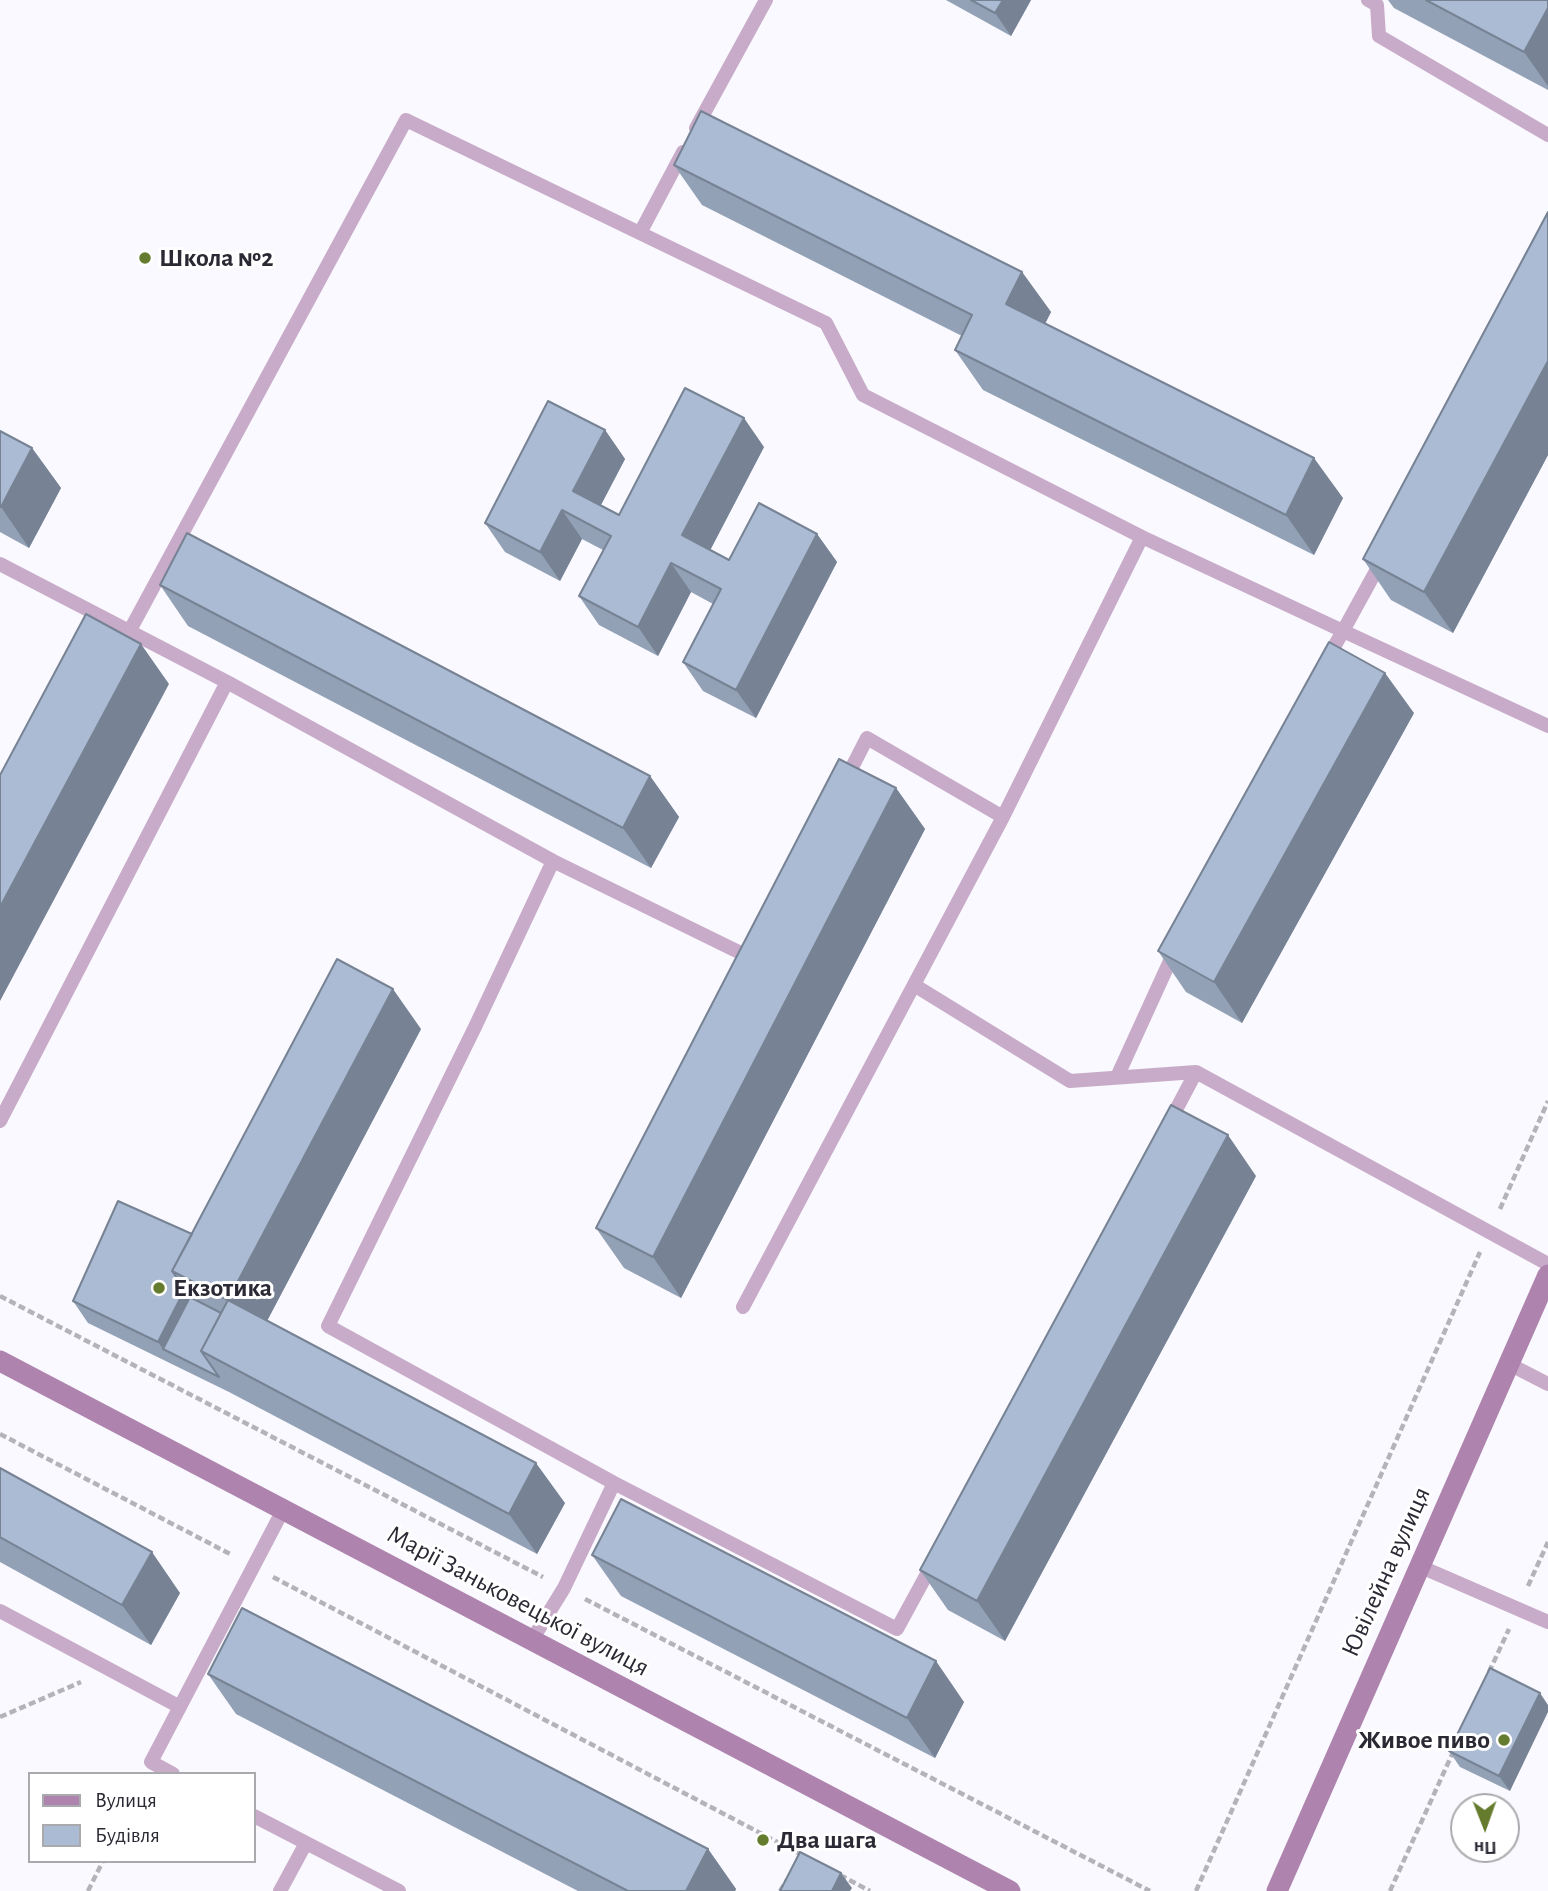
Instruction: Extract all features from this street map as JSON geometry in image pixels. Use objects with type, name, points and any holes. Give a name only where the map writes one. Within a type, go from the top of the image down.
[{"type":"street","name":"Ювілейна вулиця","points":[[1277,1891],[1548,1275]]},
{"type":"street","name":"Марії Заньковецької вулиця","points":[[0,1361],[1010,1891]]},
{"type":"lane","points":[[640,233],[766,0]]},
{"type":"lane","points":[[1368,0],[1377,5],[1379,36],[1548,135]]},
{"type":"lane","points":[[129,632],[406,120],[825,323],[863,395],[1142,537],[1548,726]]},
{"type":"lane","points":[[743,1307],[1003,817],[1142,537]]},
{"type":"lane","points":[[1317,678],[1389,545]]},
{"type":"lane","points":[[0,564],[227,682],[553,861],[751,958],[758,946]]},
{"type":"lane","points":[[0,1121],[227,682]]},
{"type":"lane","points":[[835,799],[867,738],[1003,817]]},
{"type":"lane","points":[[553,861],[475,1027],[328,1325],[614,1483],[897,1629],[943,1544]]},
{"type":"lane","points":[[1117,1077],[1178,942]]},
{"type":"lane","points":[[914,985],[1070,1081],[1196,1072],[1548,1265]]},
{"type":"lane","points":[[1164,1132],[1196,1072]]},
{"type":"lane","points":[[1509,1364],[1548,1384]]},
{"type":"lane","points":[[532,1640],[564,1588],[614,1483]]},
{"type":"lane","points":[[169,1772],[151,1762],[283,1510]]},
{"type":"lane","points":[[1419,1566],[1548,1622]]},
{"type":"lane","points":[[0,1611],[180,1707]]},
{"type":"lane","points":[[256,1816],[399,1891]]},
{"type":"lane","points":[[279,1891],[306,1843]]},
{"type":"path","points":[[1196,1891],[1548,1101]]},
{"type":"path","points":[[0,1434],[812,1861]]},
{"type":"path","points":[[1525,1592],[1548,1542]]},
{"type":"path","points":[[1486,1679],[1514,1617]]},
{"type":"path","points":[[0,1717],[111,1670]]},
{"type":"path","points":[[1390,1891],[1458,1742]]},
{"type":"path","points":[[796,1864],[802,1855]]},
{"type":"path","points":[[88,1891],[102,1863]]},
{"type":"path","points":[[832,1871],[870,1891]]},
{"type":"path","points":[[780,1891],[791,1873]]},
{"type":"building","points":[[971,0],[1003,0],[995,13]]},
{"type":"building","points":[[1426,0],[1548,0],[1548,8],[1524,52]]},
{"type":"building","points":[[701,111],[1022,272],[1006,304],[1314,458],[1286,515],[955,350],[972,315],[674,165]]},
{"type":"building","points":[[1548,212],[1548,361],[1424,592],[1363,559]]},
{"type":"building","points":[[685,388],[744,418],[682,535],[729,560],[759,503],[817,534],[736,690],[683,662],[721,589],[671,563],[638,627],[579,596],[611,536],[562,510],[540,552],[485,523],[548,401],[605,430],[573,491],[619,515]]},
{"type":"building","points":[[0,431],[32,448],[1,507],[0,507]]},
{"type":"building","points":[[187,533],[650,776],[623,828],[160,585]]},
{"type":"building","points":[[86,614],[141,644],[0,907],[0,775]]},
{"type":"building","points":[[1329,642],[1385,673],[1214,982],[1158,951]]},
{"type":"building","points":[[839,759],[896,788],[653,1257],[596,1228]]},
{"type":"building","points":[[337,959],[393,989],[228,1300],[172,1271]]},
{"type":"building","points":[[1171,1105],[1228,1135],[977,1601],[920,1570]]},
{"type":"building","name":"Екзотика","points":[[118,1201],[192,1234],[172,1271],[185,1289],[158,1342],[73,1301]]},
{"type":"building","points":[[190,1297],[221,1313],[201,1351],[219,1377],[163,1349]]},
{"type":"building","points":[[228,1300],[536,1463],[509,1514],[201,1351]]},
{"type":"building","points":[[0,1468],[152,1552],[122,1605],[0,1537]]},
{"type":"building","points":[[621,1499],[936,1661],[907,1718],[592,1555]]},
{"type":"building","points":[[242,1608],[708,1849],[686,1891],[628,1891],[208,1674]]},
{"type":"building","name":"Живое пиво","points":[[1490,1668],[1540,1693],[1499,1776],[1449,1751]]},
{"type":"building","points":[[800,1852],[841,1873],[832,1891],[780,1891]]},
{"type":"place","name":"Школа №2","points":[[145,258]]},
{"type":"place","name":"Екзотика","points":[[159,1288]]},
{"type":"place","name":"Живое пиво","points":[[1504,1740]]},
{"type":"place","name":"Два шага","points":[[763,1840]]}]
